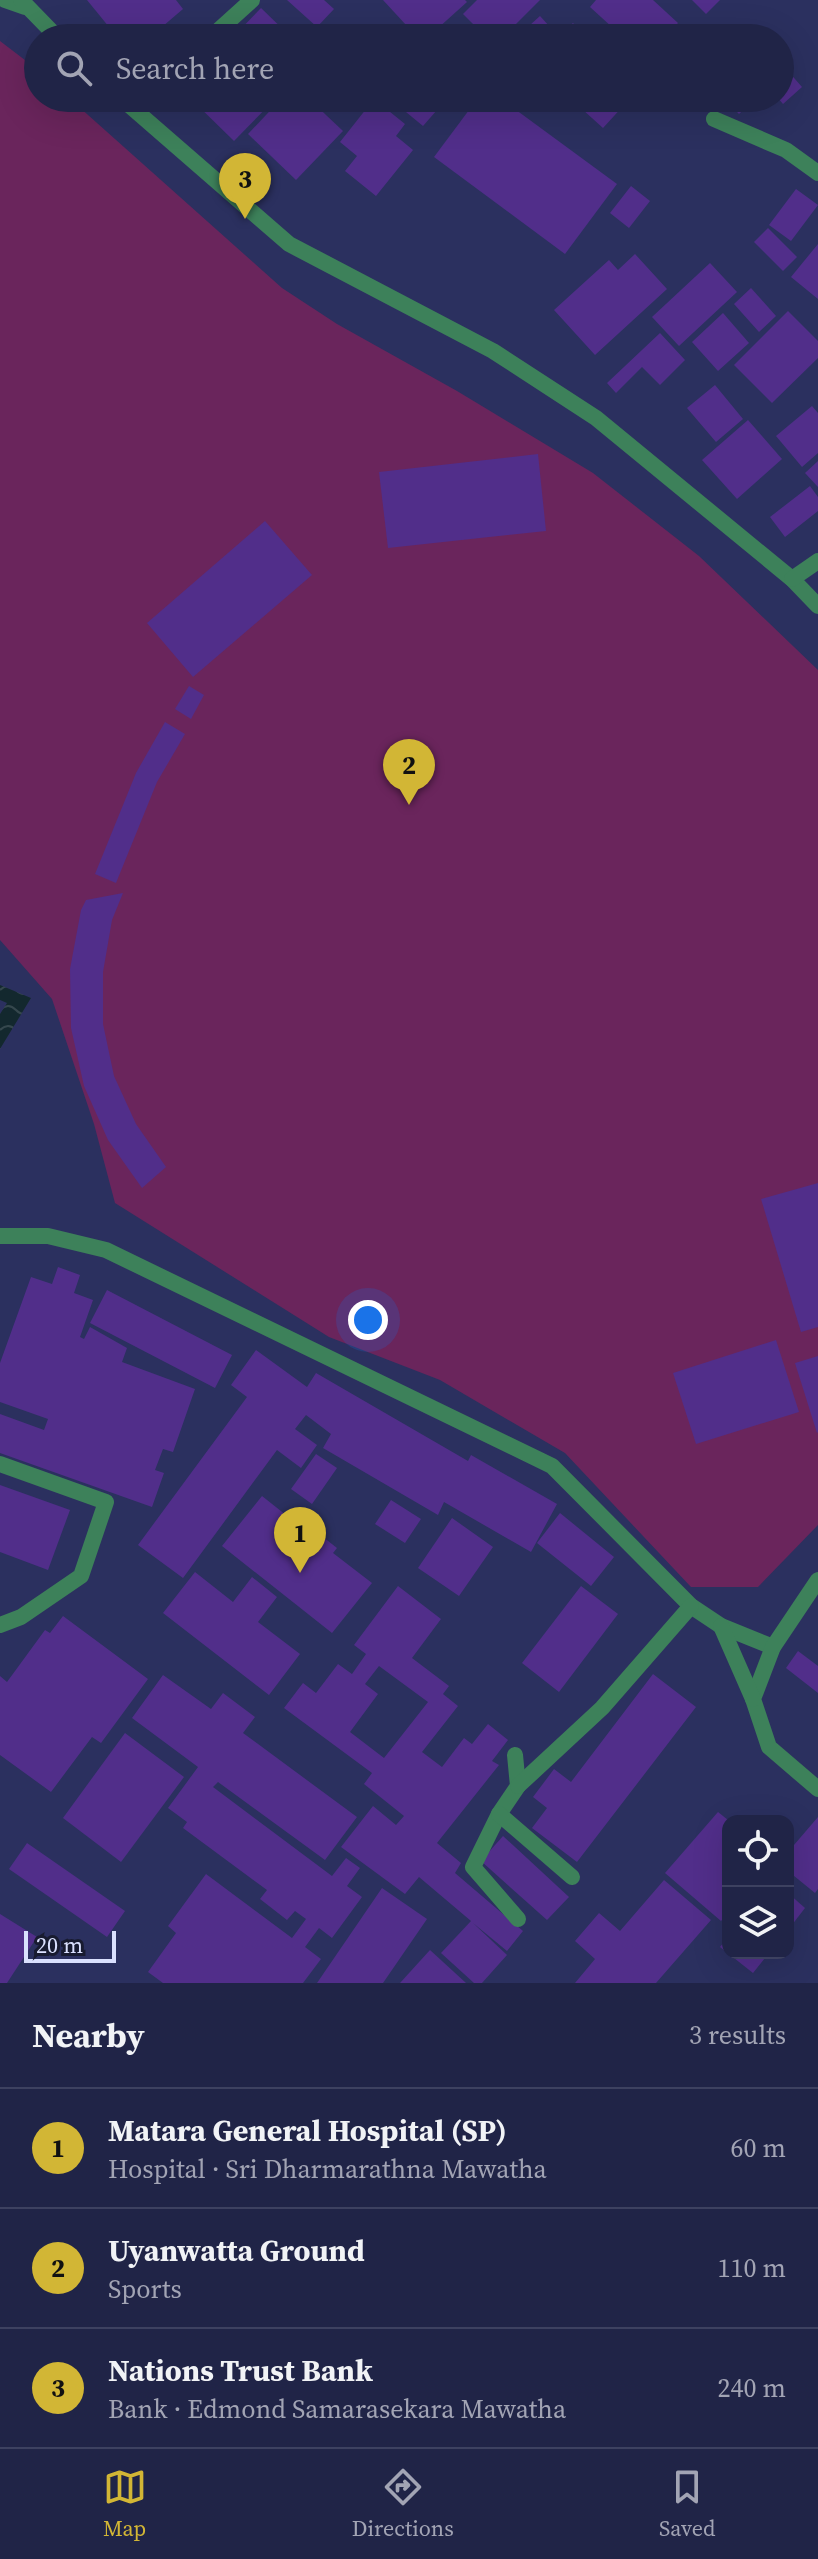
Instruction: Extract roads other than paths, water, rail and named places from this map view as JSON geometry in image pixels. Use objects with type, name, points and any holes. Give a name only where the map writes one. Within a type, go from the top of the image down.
[{"type":"street","points":[[5,0],[23,3],[44,24]]},
{"type":"street","points":[[225,24],[252,0]]},
{"type":"street","points":[[144,112],[289,244],[493,351],[596,418],[792,579],[818,606]]},
{"type":"street","points":[[714,119],[786,150],[818,173]]},
{"type":"street","points":[[792,579],[818,561]]},
{"type":"street","points":[[0,1236],[48,1236],[106,1250],[552,1466],[691,1606],[721,1626],[773,1647]]},
{"type":"street","points":[[0,1464],[106,1502],[81,1576],[21,1617],[0,1625]]},
{"type":"street","points":[[753,1699],[773,1647],[818,1580]]},
{"type":"street","points":[[518,1919],[473,1867],[499,1814],[518,1786],[602,1708],[691,1606]]},
{"type":"street","points":[[721,1626],[753,1699],[769,1747],[818,1789]]},
{"type":"street","points":[[515,1755],[518,1786]]},
{"type":"street","points":[[499,1814],[572,1877]]},
{"type":"water","points":[[0,985],[31,998],[0,1049],[0,1014],[7,1003],[0,1000]]},
{"type":"place","name":"Nations Trust Bank","points":[[245,219]]},
{"type":"place","name":"Uyanwatta Ground","points":[[409,805]]},
{"type":"place","name":"Matara General Hospital (SP)","points":[[300,1573]]}]
